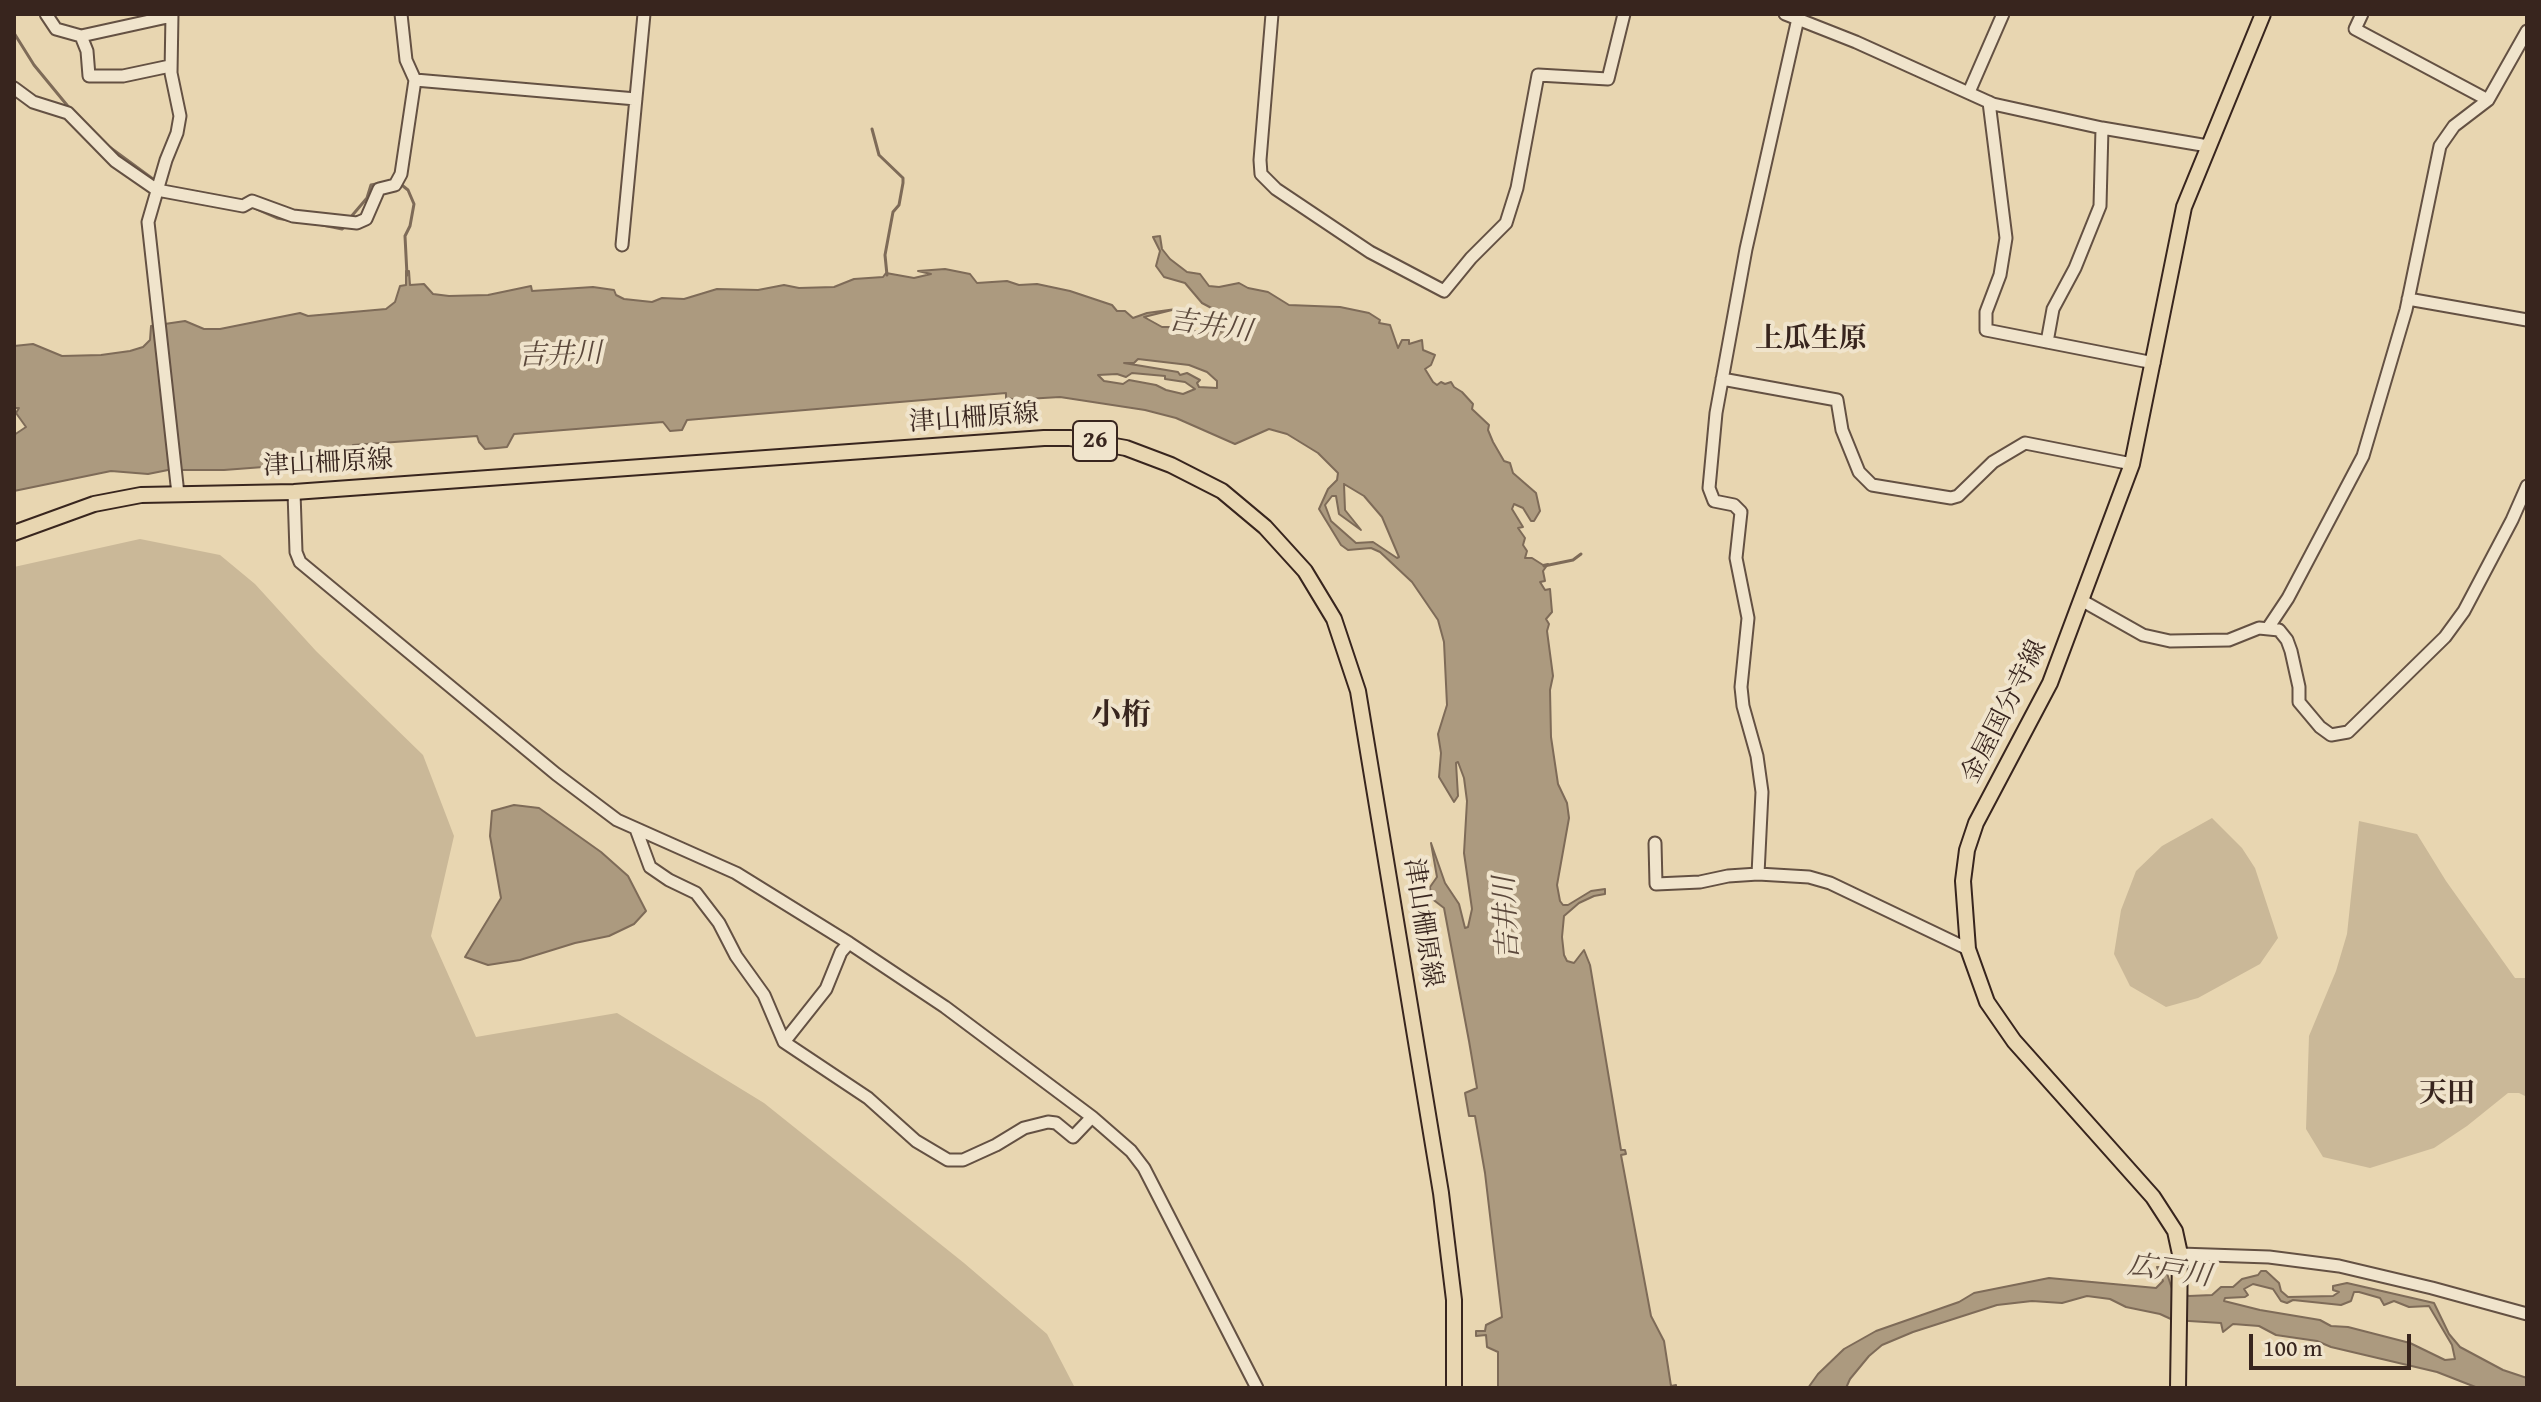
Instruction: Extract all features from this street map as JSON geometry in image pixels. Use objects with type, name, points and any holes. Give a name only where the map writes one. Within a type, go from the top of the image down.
[{"type":"main road","name":"金屋国分寺線","points":[[2178,1388],[2180,1258],[2175,1231],[2162,1208],[2014,1041],[1999,1020],[1981,990],[1968,949],[1963,881],[1971,835],[1986,800],[2044,697],[2132,464],[2184,207],[2263,14]]},
{"type":"main road","name":"津山柵原線","points":[[14,533],[105,501],[141,495],[294,492],[1057,438],[1099,442],[1149,455],[1222,491],[1287,549],[1320,594],[1338,630],[1358,691],[1441,1193],[1454,1300],[1454,1388]]},
{"type":"street","points":[[46,14],[56,29],[81,36],[172,15],[170,66],[180,116],[148,222],[178,494]]},
{"type":"street","points":[[14,88],[33,102],[68,113],[115,161],[157,190],[243,206],[252,201],[293,216],[357,223],[366,219],[379,189],[395,185],[401,174],[415,80],[406,60],[401,14]]},
{"type":"street","points":[[622,245],[644,14]]},
{"type":"street","points":[[1272,14],[1261,174],[1276,189],[1370,252],[1444,291],[1506,223],[1517,188],[1538,75],[1608,79],[1624,14]]},
{"type":"street","points":[[1785,14],[1799,16],[1989,102],[2102,128],[2208,146]]},
{"type":"street","points":[[1969,92],[2003,14]]},
{"type":"street","points":[[2362,14],[2355,29],[2488,100]]},
{"type":"street","points":[[1758,874],[1762,792],[1741,687],[1748,618],[1736,558],[1741,512],[1734,505],[1714,501],[1709,488],[1716,413],[1746,249],[1799,16]]},
{"type":"street","points":[[2268,628],[2288,598],[2363,456],[2408,299],[2440,146],[2454,126],[2488,100],[2527,31]]},
{"type":"street","points":[[81,36],[87,51],[89,76],[123,76],[170,66]]},
{"type":"street","points":[[415,80],[636,99]]},
{"type":"street","points":[[1989,102],[2006,238],[2000,275],[1986,312],[1986,330],[2154,363]]},
{"type":"street","points":[[2047,342],[2053,309],[2098,214],[2102,190],[2102,128]]},
{"type":"street","points":[[2408,299],[2527,320]]},
{"type":"street","points":[[1722,379],[1837,400],[1842,430],[1859,472],[1872,485],[1951,498],[1958,496],[1993,462],[2025,443],[2132,464]]},
{"type":"street","points":[[2081,600],[2143,635],[2170,641],[2229,640],[2259,628],[2279,630],[2287,640],[2299,687],[2299,702],[2331,735],[2348,732],[2445,637],[2464,611],[2527,486]]},
{"type":"street","points":[[294,492],[296,552],[300,562],[556,774],[617,820],[736,873],[849,943],[945,1007],[1092,1117],[1131,1151],[1144,1168],[1257,1388]]},
{"type":"street","points":[[636,829],[650,867],[696,893],[719,923],[736,956],[764,995],[784,1042],[868,1098],[916,1141],[948,1160],[963,1160],[1024,1128],[1048,1122],[1056,1123],[1073,1137],[1092,1117]]},
{"type":"street","points":[[1655,843],[1656,884],[1758,874],[1809,877],[1830,883],[1968,949]]},
{"type":"street","points":[[784,1042],[826,989],[841,952],[849,943]]},
{"type":"street","points":[[2180,1258],[2269,1257],[2339,1266],[2527,1314]]},
{"type":"shaded area","points":[[140,539],[220,555],[255,584],[316,651],[423,755],[454,836],[431,936],[476,1037],[617,1013],[764,1103],[964,1263],[1047,1334],[1075,1388],[14,1388],[14,567]]},
{"type":"shaded area","points":[[2212,818],[2242,848],[2255,868],[2278,938],[2260,964],[2198,998],[2166,1007],[2130,986],[2114,954],[2121,910],[2136,871],[2162,846]]},
{"type":"shaded area","points":[[2359,821],[2417,834],[2446,881],[2515,978],[2527,978],[2527,1097],[2508,1093],[2434,1148],[2370,1168],[2323,1157],[2306,1129],[2309,1036],[2336,971],[2347,934]]},
{"type":"water","name":"吉井川","points":[[1160,236],[1162,249],[1170,259],[1187,272],[1200,274],[1209,286],[1239,283],[1268,292],[1289,305],[1340,307],[1369,313],[1380,320],[1379,323],[1390,325],[1398,348],[1402,340],[1409,340],[1409,344],[1422,340],[1423,350],[1435,355],[1431,365],[1425,369],[1433,382],[1437,385],[1451,382],[1462,392],[1473,404],[1472,409],[1489,425],[1493,442],[1504,461],[1510,463],[1513,473],[1536,493],[1540,511],[1534,521],[1523,508],[1514,504],[1512,509],[1523,527],[1518,528],[1525,538],[1525,558],[1548,564],[1543,571],[1545,581],[1540,582],[1545,590],[1550,589],[1552,612],[1546,619],[1553,676],[1550,690],[1551,737],[1558,784],[1567,803],[1569,818],[1557,885],[1563,905],[1591,891],[1605,889],[1605,894],[1579,903],[1564,916],[1564,955],[1567,961],[1574,963],[1584,950],[1590,965],[1621,1150],[1625,1150],[1626,1154],[1621,1155],[1651,1316],[1664,1341],[1671,1386],[1676,1385],[1676,1388],[1498,1388],[1498,1352],[1487,1347],[1486,1335],[1476,1336],[1476,1331],[1485,1331],[1486,1325],[1502,1317],[1485,1173],[1475,1116],[1469,1116],[1465,1093],[1477,1088],[1444,908],[1431,898],[1430,887],[1437,877],[1431,843],[1445,883],[1459,904],[1465,928],[1468,927],[1472,909],[1464,853],[1467,801],[1464,778],[1458,762],[1458,796],[1454,802],[1439,777],[1441,753],[1438,734],[1447,705],[1444,642],[1438,620],[1412,582],[1380,552],[1371,548],[1348,550],[1341,545],[1319,509],[1338,473],[1318,453],[1287,434],[1269,429],[1235,444],[1176,418],[1145,410],[1060,397],[1024,401],[1006,398],[1006,393],[687,420],[682,430],[670,431],[663,422],[514,434],[507,447],[485,449],[477,436],[353,445],[353,449],[344,455],[316,463],[224,470],[168,470],[148,474],[111,471],[14,491],[14,435],[26,427],[16,413],[19,408],[14,408],[14,346],[33,344],[62,356],[101,355],[143,347],[150,340],[151,326],[185,321],[204,329],[220,329],[300,313],[308,316],[386,309],[395,302],[400,286],[406,285],[406,271],[409,271],[410,285],[424,284],[433,294],[488,295],[531,286],[532,291],[593,287],[614,290],[624,299],[652,302],[662,298],[684,299],[717,289],[758,290],[784,285],[834,287],[854,279],[883,277],[886,273],[914,278],[931,274],[918,271],[945,269],[970,274],[977,283],[1007,281],[1070,291],[1112,305],[1117,311],[1125,311],[1133,318],[1176,309],[1144,317],[1162,327],[1194,327],[1193,330],[1199,333],[1242,330],[1232,319],[1202,303],[1185,283],[1164,277],[1156,266],[1160,251],[1153,237]],"holes":[[[1138,359],[1189,365],[1207,372],[1217,381],[1217,388],[1199,387],[1197,383],[1200,380],[1187,373],[1180,375],[1178,372],[1124,363],[1134,363]],[[1132,373],[1165,376],[1165,379],[1185,382],[1195,389],[1183,394],[1129,380],[1123,384],[1104,381],[1098,375],[1126,377]],[[1344,484],[1364,496],[1382,517],[1399,557],[1373,542],[1356,543],[1331,521],[1325,505],[1332,496],[1336,496],[1339,514],[1361,530],[1345,510]]]},
{"type":"water","points":[[514,805],[539,808],[601,852],[628,876],[646,911],[634,924],[609,936],[520,960],[488,965],[465,957],[501,898],[490,836],[492,811]]},
{"type":"water","points":[[2157,1267],[2165,1267],[2172,1289],[2189,1296],[2212,1295],[2221,1287],[2233,1287],[2242,1279],[2266,1271],[2288,1297],[2333,1296],[2339,1292],[2333,1290],[2333,1286],[2347,1283],[2434,1303],[2449,1334],[2460,1347],[2503,1370],[2527,1378],[2527,1388],[2478,1388],[2437,1372],[2317,1341],[2276,1335],[2259,1326],[2233,1324],[2223,1332],[2221,1323],[2173,1320],[2126,1307],[2110,1299],[2087,1296],[2062,1303],[2032,1301],[1997,1305],[1913,1332],[1882,1345],[1869,1356],[1846,1388],[1808,1388],[1844,1349],[1876,1331],[1959,1302],[1974,1293],[2049,1278],[2156,1288],[2163,1281]],"holes":[[[2253,1284],[2273,1289],[2281,1301],[2287,1303],[2293,1300],[2341,1305],[2351,1301],[2354,1292],[2359,1292],[2380,1298],[2384,1305],[2394,1301],[2409,1307],[2429,1306],[2452,1345],[2455,1359],[2445,1360],[2410,1343],[2348,1327],[2331,1326],[2320,1320],[2224,1301],[2225,1298],[2245,1297],[2248,1295],[2244,1289]]]},
{"type":"waterway","points":[[14,33],[34,65],[71,110]]},
{"type":"waterway","points":[[872,129],[879,155],[903,178],[885,255],[887,275]]},
{"type":"waterway","points":[[108,146],[157,182]]},
{"type":"waterway","points":[[350,218],[367,198],[371,185],[391,181]]},
{"type":"waterway","points":[[398,182],[408,190],[414,204],[405,236],[407,275]]},
{"type":"waterway","points":[[252,207],[293,221]]},
{"type":"waterway","points":[[313,223],[342,229],[347,225]]},
{"type":"waterway","points":[[1544,566],[1573,560],[1581,554]]},
{"type":"district","name":"上瓜生原","points":[[1811,340]]},
{"type":"district","name":"小桁","points":[[1121,716]]},
{"type":"district","name":"天田","points":[[2447,1095]]},
{"type":"water label","name":"広戸川","points":[[2169,1272]]}]
